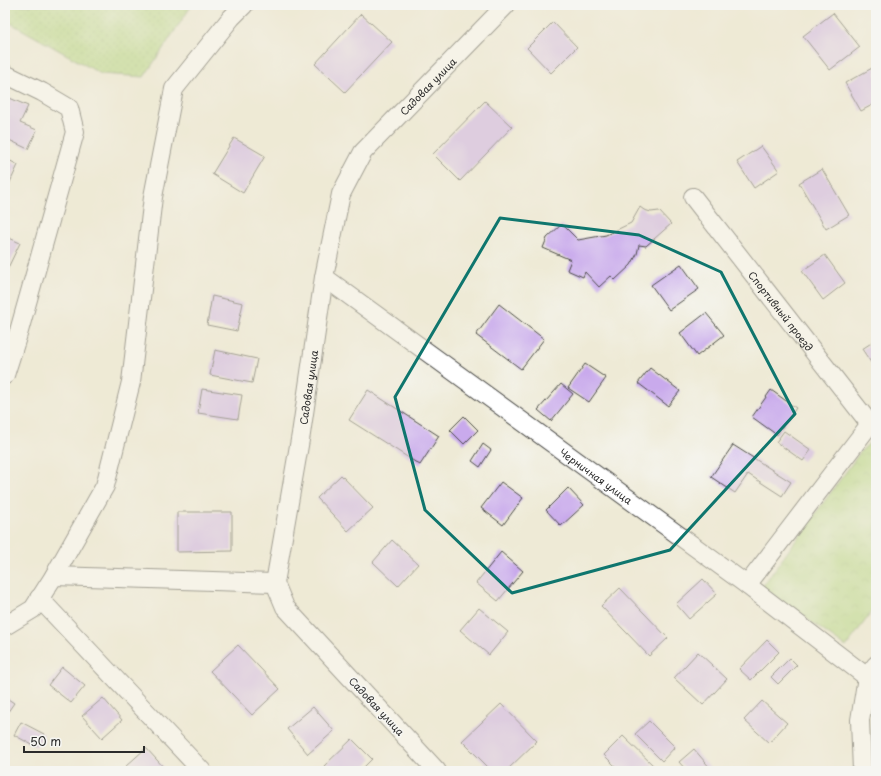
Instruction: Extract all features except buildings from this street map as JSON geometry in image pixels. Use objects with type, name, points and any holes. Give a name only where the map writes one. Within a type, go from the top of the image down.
[{"type":"street","points":[[5,626],[33,608],[54,576],[105,486],[129,389],[153,197],[174,89],[231,18],[244,5]]},
{"type":"street","name":"Садовая улица","points":[[437,771],[285,607],[275,583],[301,434],[324,277],[342,194],[363,152],[506,5]]},
{"type":"street","points":[[5,74],[42,92],[69,108],[75,132],[12,328],[5,375]]},
{"type":"street","name":"Спортивный проезд","points":[[693,197],[873,422]]},
{"type":"street","name":"Черничная улица","points":[[324,277],[747,585],[871,671]]},
{"type":"street","points":[[747,585],[873,422]]},
{"type":"street","points":[[54,576],[275,583]]},
{"type":"street","points":[[39,598],[202,771]]},
{"type":"street","points":[[862,771],[860,720],[871,671]]},
{"type":"highlighted area","points":[[500,218],[639,235],[721,272],[795,414],[670,550],[512,593],[425,510],[395,397]]},
{"type":"green space","points":[[5,5],[192,5],[144,77],[101,74],[5,20]]},
{"type":"green space","points":[[876,437],[876,606],[846,647],[762,587],[861,451]]}]
